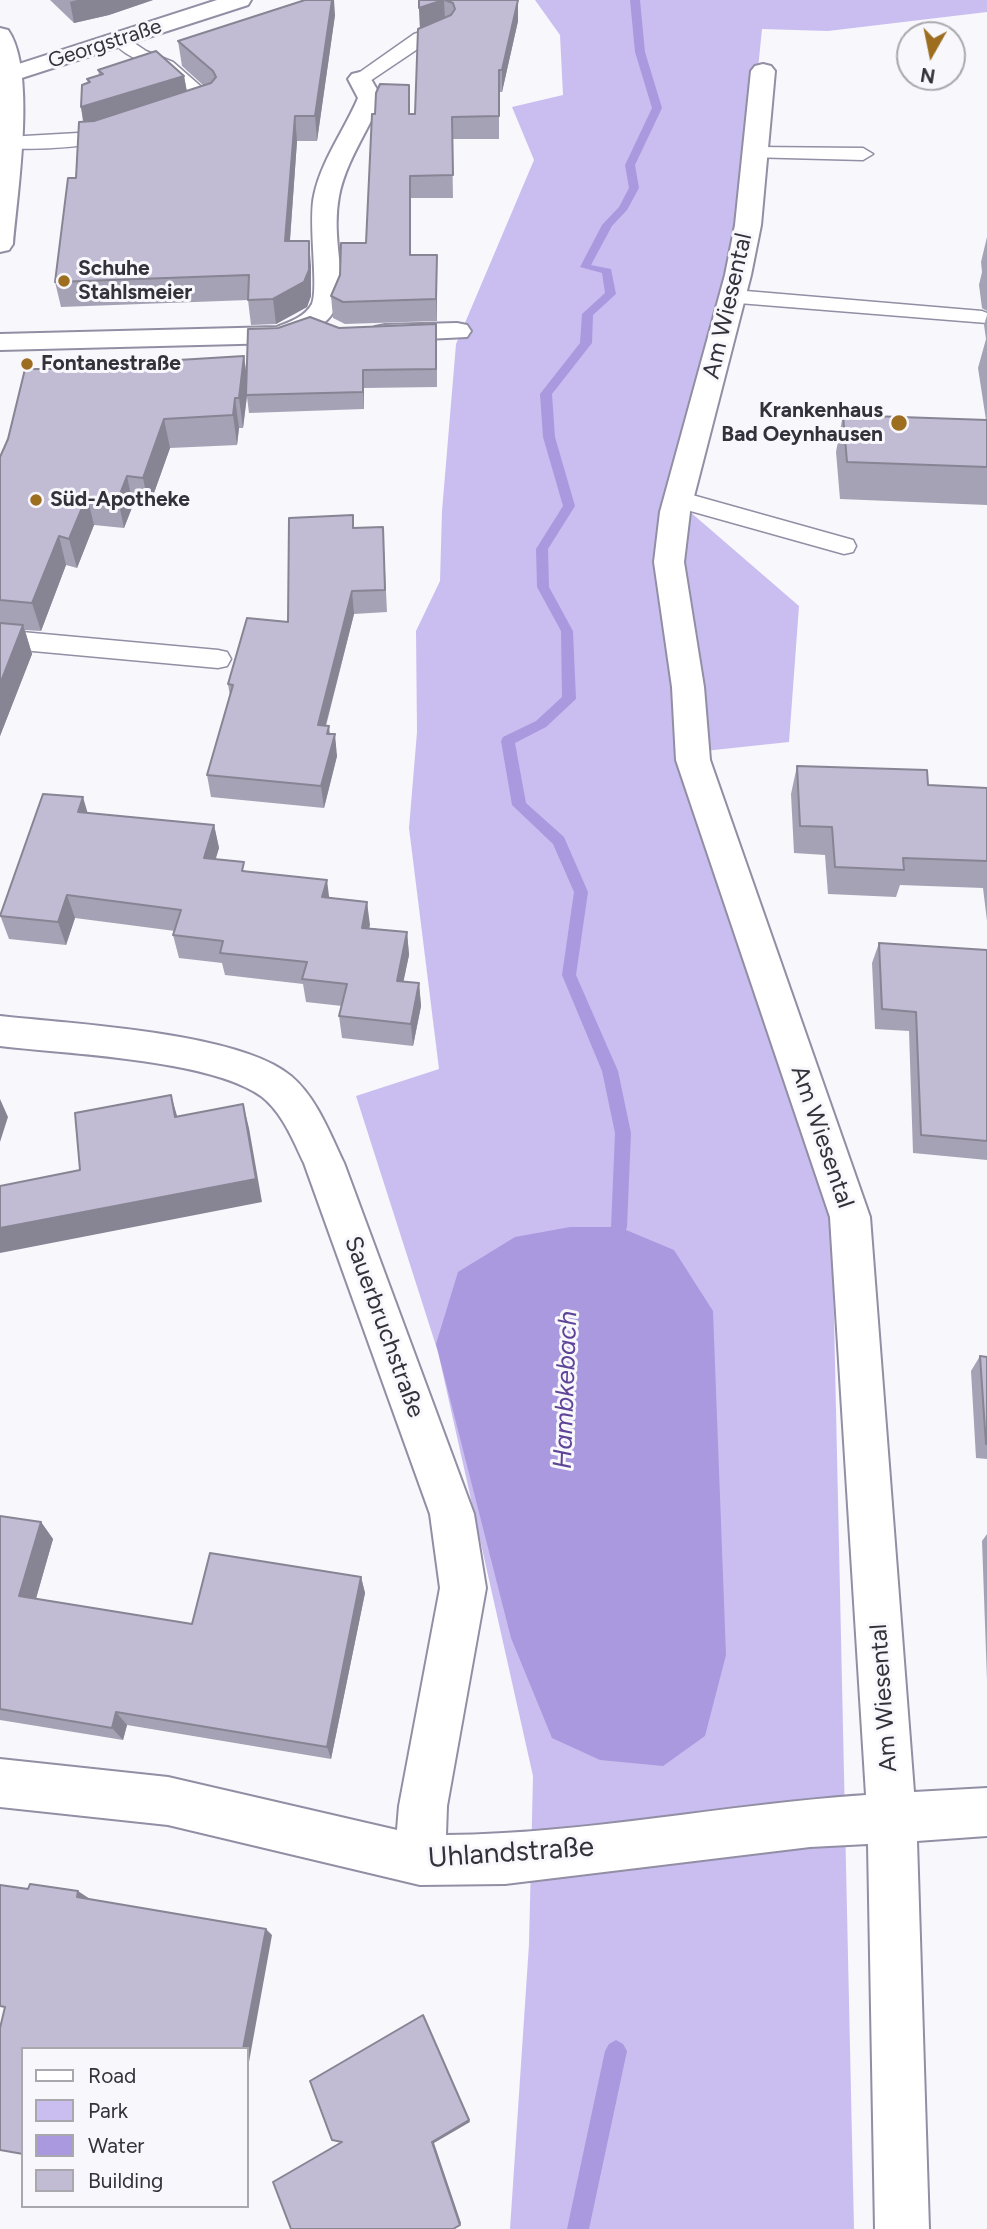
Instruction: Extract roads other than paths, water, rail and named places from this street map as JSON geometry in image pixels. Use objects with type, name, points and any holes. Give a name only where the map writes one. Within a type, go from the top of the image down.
[{"type":"street","name":"Georgstraße","points":[[5,77],[240,0]]},
{"type":"street","points":[[0,35],[5,77],[7,143],[0,243]]},
{"type":"street","name":"Am Wiesental","points":[[763,71],[748,225],[734,297],[678,499],[669,562],[688,687],[693,760],[850,1217],[892,1819],[902,2229]]},
{"type":"street","points":[[0,342],[279,335],[312,321],[324,309],[328,297],[323,208],[330,180],[359,126],[370,98],[360,79]]},
{"type":"street","points":[[312,321],[347,334],[457,331]]},
{"type":"street","name":"Sauerbruchstraße","points":[[0,1031],[190,1055],[242,1066],[276,1086],[302,1118],[324,1163],[452,1514],[463,1588],[423,1806],[420,1860]]},
{"type":"street","name":"Uhlandstraße","points":[[0,1783],[168,1801],[420,1860],[505,1859],[810,1823],[987,1812]]},
{"type":"lane","points":[[360,79],[421,38],[444,30]]},
{"type":"lane","points":[[121,40],[139,55],[166,66],[207,102],[171,114]]},
{"type":"lane","points":[[7,143],[98,138],[134,126]]},
{"type":"lane","points":[[754,153],[863,154]]},
{"type":"lane","points":[[734,297],[982,318]]},
{"type":"lane","points":[[678,499],[844,546]]},
{"type":"lane","points":[[0,639],[218,659]]},
{"type":"water","points":[[570,1227],[619,1227],[674,1250],[713,1311],[726,1655],[705,1736],[663,1766],[600,1760],[552,1738],[511,1638],[436,1344],[458,1272],[515,1237]]},
{"type":"waterway","name":"Hambkebach","points":[[612,1246],[619,1227],[623,1133],[610,1071],[569,975],[581,892],[559,841],[519,805],[508,741],[541,724],[569,699],[567,631],[543,587],[542,549],[569,506],[549,437],[546,394],[586,343],[588,314],[611,294],[607,271],[585,267],[607,225],[623,208],[634,188],[630,165],[657,108],[640,52],[635,0]]},
{"type":"waterway","name":"Hambkebach","points":[[578,2229],[616,2051]]},
{"type":"place","name":"Schuhe Stahlsmeier","points":[[64,281]]},
{"type":"place","name":"Fontanestraße","points":[[27,364]]},
{"type":"place","name":"Krankenhaus Bad Oeynhausen","points":[[899,423]]},
{"type":"place","name":"Süd-Apotheke","points":[[36,500]]}]
